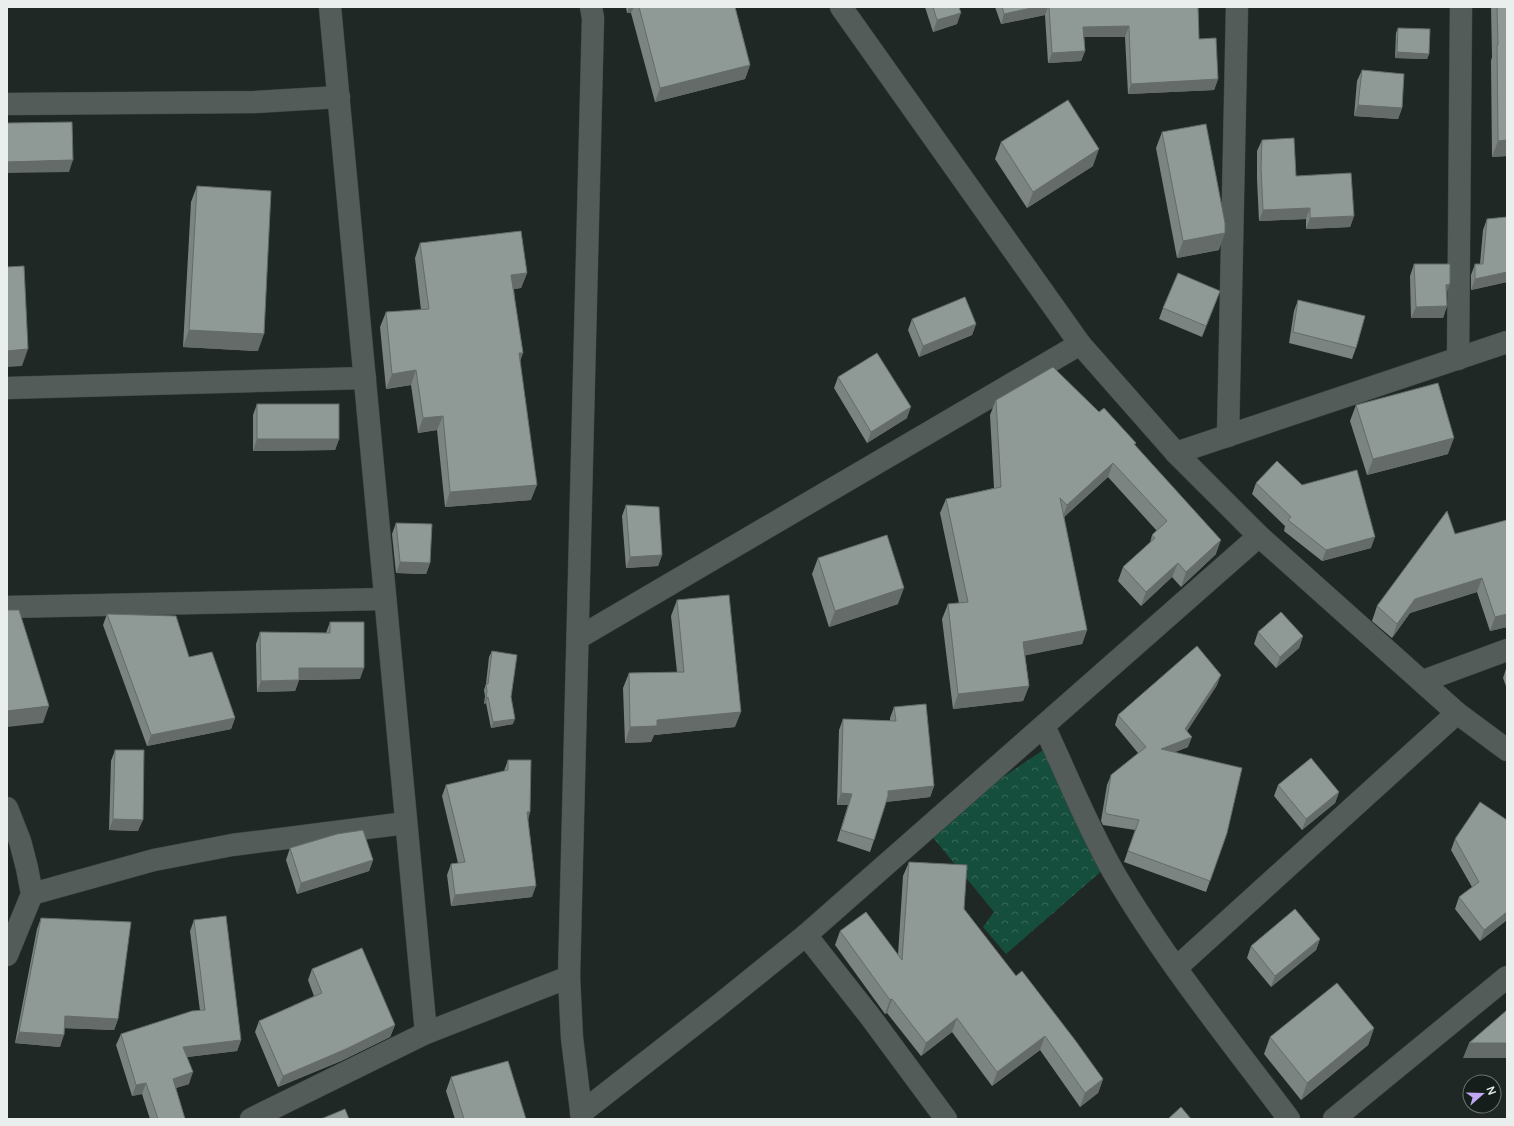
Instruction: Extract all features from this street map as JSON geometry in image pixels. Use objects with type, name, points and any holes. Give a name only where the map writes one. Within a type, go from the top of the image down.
[{"type":"street","points":[[330,7],[426,1033]]},
{"type":"street","points":[[581,1116],[572,1038],[569,977],[593,18],[591,7]]},
{"type":"street","points":[[1228,436],[1237,7]]},
{"type":"street","points":[[1458,359],[1461,7]]},
{"type":"street","points":[[850,12],[1080,344],[1176,454],[1259,536],[1457,712],[1507,750]]},
{"type":"street","points":[[7,104],[255,102],[339,97]]},
{"type":"street","points":[[1176,454],[1507,342]]},
{"type":"street","points":[[578,638],[1080,344]]},
{"type":"street","points":[[7,388],[365,378]]},
{"type":"street","points":[[581,1116],[806,935],[1259,536]]},
{"type":"street","points":[[7,607],[385,599]]},
{"type":"street","points":[[1423,681],[1507,650]]},
{"type":"street","points":[[1176,968],[1457,712]]},
{"type":"street","points":[[1044,726],[1102,851],[1138,912],[1176,968],[1289,1119]]},
{"type":"street","points":[[7,808],[20,841],[32,894],[7,954]]},
{"type":"street","points":[[32,894],[154,860],[232,845],[406,823]]},
{"type":"street","points":[[806,935],[946,1119]]},
{"type":"street","points":[[251,1119],[426,1033],[569,977]]},
{"type":"street","points":[[1334,1119],[1507,977]]},
{"type":"green space","points":[[1052,744],[1105,868],[1006,954],[983,927],[994,912],[926,829]]},
{"type":"building","points":[[639,7],[735,7],[750,65],[660,88]]},
{"type":"building","points":[[933,7],[959,7],[961,13],[937,20]]},
{"type":"building","points":[[1002,7],[1036,7],[1004,14]]},
{"type":"building","points":[[1049,7],[1198,7],[1199,39],[1216,38],[1218,79],[1131,84],[1129,26],[1083,27],[1085,51],[1052,53]]},
{"type":"building","points":[[1497,7],[1507,7],[1507,140],[1498,141],[1498,45]]},
{"type":"building","points":[[1398,28],[1430,29],[1429,54],[1397,52]]},
{"type":"building","points":[[1362,70],[1404,74],[1402,108],[1358,105]]},
{"type":"building","points":[[1068,100],[1099,149],[1033,192],[1001,142]]},
{"type":"building","points":[[72,122],[73,160],[7,162],[7,123]]},
{"type":"building","points":[[1206,124],[1225,223],[1225,233],[1183,241],[1162,132]]},
{"type":"building","points":[[1294,138],[1296,176],[1351,173],[1354,216],[1310,218],[1310,208],[1263,210],[1261,168],[1262,140]]},
{"type":"building","points":[[197,186],[271,191],[264,334],[189,330]]},
{"type":"building","points":[[1507,217],[1507,272],[1475,279],[1475,264],[1483,264],[1487,219]]},
{"type":"building","points":[[521,231],[527,273],[511,275],[523,353],[519,353],[537,485],[450,492],[443,416],[423,418],[416,370],[392,374],[386,312],[429,309],[420,243]]},
{"type":"building","points":[[1414,264],[1450,264],[1450,284],[1446,285],[1447,306],[1416,307]]},
{"type":"building","points":[[24,266],[28,349],[7,351],[7,267]]},
{"type":"building","points":[[1178,273],[1220,291],[1206,326],[1163,308]]},
{"type":"building","points":[[965,297],[976,324],[923,346],[912,319]]},
{"type":"building","points":[[1298,300],[1365,316],[1356,348],[1293,332]]},
{"type":"building","points":[[877,353],[911,407],[871,432],[838,377]]},
{"type":"building","points":[[1053,367],[1099,412],[1104,408],[1136,443],[1134,444],[1221,540],[1186,572],[1178,563],[1146,592],[1123,567],[1155,538],[1152,535],[1167,521],[1113,463],[1067,505],[1060,498],[1087,630],[1023,642],[1029,686],[958,694],[948,604],[968,602],[946,499],[1001,487],[996,400]]},
{"type":"building","points":[[1438,383],[1454,438],[1373,459],[1356,405]]},
{"type":"building","points":[[257,404],[339,404],[339,439],[257,439]]},
{"type":"building","points":[[1277,461],[1302,485],[1357,470],[1375,537],[1326,550],[1288,520],[1291,517],[1256,483]]},
{"type":"building","points":[[626,505],[659,507],[662,555],[630,557]]},
{"type":"building","points":[[1447,511],[1455,534],[1507,520],[1507,614],[1495,617],[1482,578],[1415,599],[1397,624],[1377,606]]},
{"type":"building","points":[[396,523],[432,524],[430,563],[400,562]]},
{"type":"building","points":[[887,535],[904,588],[835,611],[818,558]]},
{"type":"building","points":[[729,595],[741,712],[657,720],[657,726],[630,727],[629,673],[684,672],[677,600]]},
{"type":"building","points":[[7,610],[19,610],[49,706],[7,711]]},
{"type":"building","points":[[1281,612],[1303,636],[1280,657],[1258,632]]},
{"type":"building","points":[[107,614],[176,616],[189,657],[212,652],[235,718],[151,735]]},
{"type":"building","points":[[330,622],[364,622],[364,668],[299,668],[299,680],[261,681],[260,632],[330,633]]},
{"type":"building","points":[[1197,646],[1221,675],[1185,729],[1192,737],[1161,749],[1242,768],[1227,833],[1210,881],[1128,851],[1139,820],[1107,814],[1105,811],[1111,775],[1146,747],[1118,715]]},
{"type":"building","points":[[492,651],[517,655],[511,697],[515,719],[493,722],[488,697],[486,698],[486,684],[488,684]]},
{"type":"building","points":[[926,704],[934,786],[888,791],[888,796],[874,840],[841,830],[852,794],[841,793],[843,719],[896,721],[894,707]]},
{"type":"building","points":[[115,750],[144,750],[143,820],[113,819]]},
{"type":"building","points":[[1311,758],[1339,792],[1306,819],[1278,785]]},
{"type":"building","points":[[508,760],[531,760],[530,812],[527,812],[536,886],[455,895],[451,864],[465,862],[446,785],[508,770]]},
{"type":"building","points":[[1480,802],[1507,820],[1507,912],[1484,930],[1459,897],[1479,882],[1455,839]]},
{"type":"building","points":[[363,830],[373,860],[301,883],[290,848],[337,834]]},
{"type":"building","points":[[909,862],[967,865],[964,909],[1016,976],[1022,971],[1103,1079],[1085,1093],[1045,1036],[997,1072],[957,1018],[926,1043],[892,999],[890,1000],[840,931],[866,912],[902,960]]},
{"type":"building","points":[[1295,909],[1320,939],[1275,976],[1251,946]]},
{"type":"building","points":[[226,916],[241,1040],[183,1047],[193,1072],[173,1079],[185,1119],[158,1119],[146,1083],[136,1085],[121,1034],[192,1011],[205,1010],[194,920]]},
{"type":"building","points":[[41,918],[131,922],[118,1019],[65,1016],[64,1035],[19,1032]]},
{"type":"building","points":[[362,948],[395,1025],[346,1049],[283,1076],[259,1021],[322,993],[312,969]]},
{"type":"building","points":[[1337,983],[1374,1028],[1307,1083],[1270,1037]]},
{"type":"building","points":[[1507,1010],[1507,1043],[1469,1043]]},
{"type":"building","points":[[508,1061],[526,1119],[464,1119],[451,1077]]},
{"type":"building","points":[[1181,1107],[1191,1119],[1168,1119]]},
{"type":"building","points":[[345,1109],[349,1119],[321,1119]]}]
